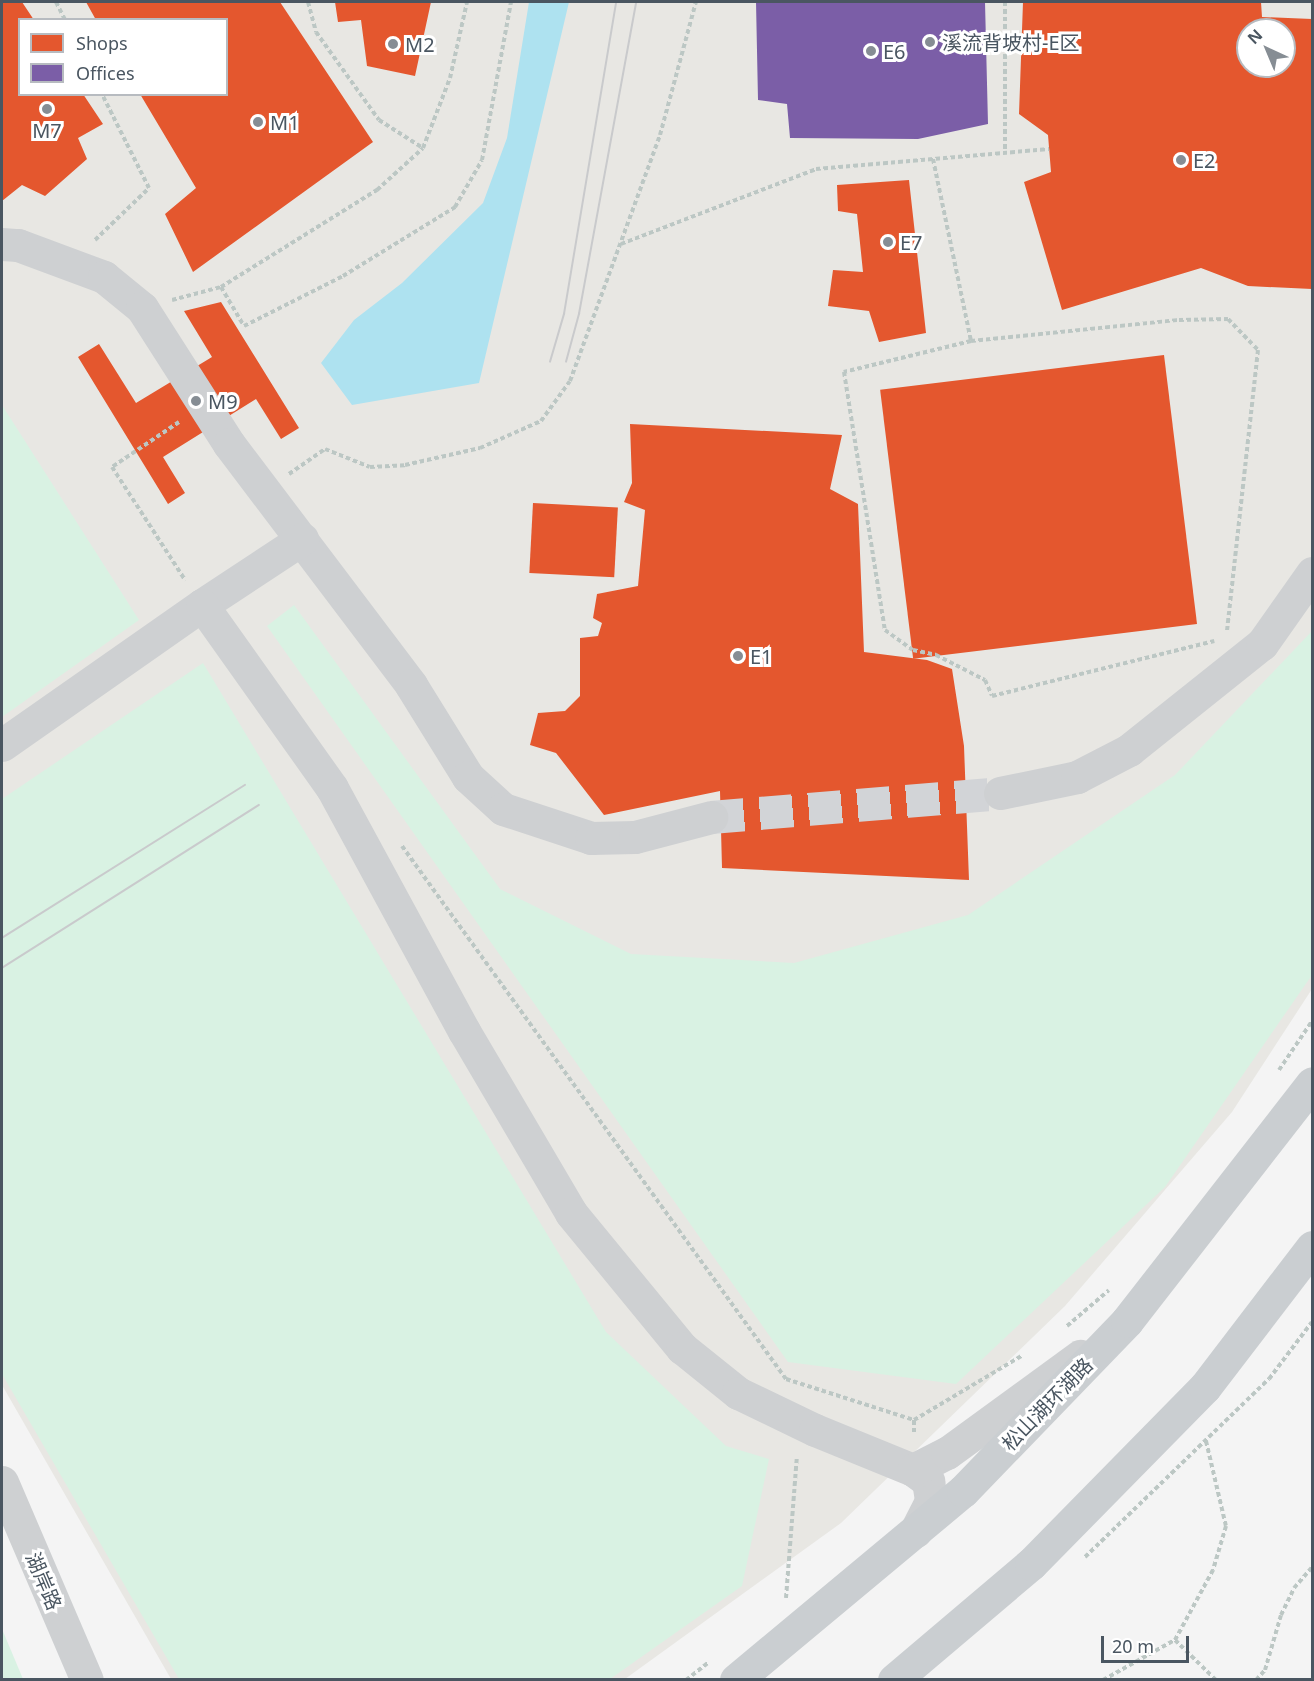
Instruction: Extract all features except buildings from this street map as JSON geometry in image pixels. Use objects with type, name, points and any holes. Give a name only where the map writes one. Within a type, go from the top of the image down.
[{"type":"main road","name":"松山湖环湖路","points":[[724,1669],[916,1531],[963,1491],[1127,1321],[1312,1083]]},
{"type":"main road","points":[[894,1680],[1031,1564],[1196,1395],[1312,1247]]},
{"type":"street","points":[[2,244],[18,245],[104,277],[142,308],[229,444],[266,489],[411,686],[468,777],[503,809],[591,838],[635,837],[711,817]]},
{"type":"street","points":[[2,746],[202,605],[302,539]]},
{"type":"street","points":[[1000,793],[1077,777],[1130,750],[1262,644],[1312,573]]},
{"type":"street","points":[[202,605],[332,788],[464,1031],[571,1213],[682,1348],[738,1393],[900,1465],[928,1481],[931,1501],[916,1531]]},
{"type":"street","points":[[900,1465],[947,1453],[1127,1321]]},
{"type":"street","name":"湖岸路","points":[[2,1482],[87,1680]]},
{"type":"path","points":[[56,2],[64,18]]},
{"type":"path","points":[[308,2],[316,32],[379,120],[423,148]]},
{"type":"path","points":[[142,308],[221,287],[376,190],[423,148],[450,78],[467,2]]},
{"type":"path","points":[[221,287],[244,326],[343,276],[455,207],[482,160],[511,2]]},
{"type":"path","points":[[266,489],[326,449],[370,467],[405,465],[480,448],[541,421],[570,381],[660,135],[696,2]]},
{"type":"path","points":[[1005,2],[1005,152]]},
{"type":"path","points":[[70,264],[149,188],[103,96]]},
{"type":"path","points":[[620,245],[816,169],[1049,149]]},
{"type":"path","points":[[933,159],[971,341]]},
{"type":"path","points":[[1228,319],[1258,350],[1227,637],[992,696],[985,680],[936,655],[913,650],[885,630],[844,372],[971,341],[1179,320],[1228,319]]},
{"type":"path","points":[[202,605],[112,467],[204,405]]},
{"type":"path","points":[[395,836],[786,1379],[799,1422],[785,1603],[794,1597]]},
{"type":"path","points":[[1272,1080],[1312,1021]]},
{"type":"path","points":[[1063,1329],[1115,1285]]},
{"type":"path","points":[[900,1465],[914,1420],[1025,1354]]},
{"type":"path","points":[[786,1379],[914,1420]]},
{"type":"path","points":[[1103,1680],[1175,1640],[1213,1570],[1226,1526],[1206,1441]]},
{"type":"path","points":[[1257,1680],[1265,1671],[1281,1615],[1294,1588],[1312,1567]]},
{"type":"path","points":[[1175,1640],[1216,1680]]},
{"type":"path","points":[[686,1680],[724,1669]]},
{"type":"shaded area","points":[[2,2],[1312,2],[1312,989],[1232,1112],[1065,1306],[841,1523],[625,1679],[171,1679],[2,1385]]},
{"type":"green space","points":[[2,405],[139,620],[2,717]]},
{"type":"green space","points":[[294,605],[500,889],[631,954],[794,963],[968,915],[1175,775],[1312,631],[1312,975],[1165,1187],[956,1384],[788,1362],[267,626]]},
{"type":"green space","points":[[203,663],[606,1332],[726,1446],[769,1459],[742,1586],[610,1679],[179,1679],[2,1374],[2,799]]},
{"type":"green space","points":[[2,1629],[23,1679],[2,1679]]},
{"type":"water","points":[[529,2],[569,2],[479,383],[352,405],[321,363],[354,320],[402,283],[483,203],[507,138]]},
{"type":"tunnel","points":[[711,817],[1000,793]]},
{"type":"tram line","points":[[550,362],[564,314],[616,2]]},
{"type":"tram line","points":[[566,362],[579,314],[636,2]]},
{"type":"tram line","points":[[2,938],[245,785]]},
{"type":"tram line","points":[[2,968],[259,805]]},
{"type":"place","name":"溪流背坡村-E区","points":[[930,42]]},
{"type":"place","name":"M2","points":[[393,44]]},
{"type":"place","name":"E6","points":[[871,51]]},
{"type":"place","name":"M7","points":[[47,109]]},
{"type":"place","name":"M1","points":[[258,122]]},
{"type":"place","name":"E2","points":[[1181,160]]},
{"type":"place","name":"E7","points":[[888,242]]},
{"type":"place","name":"M9","points":[[196,401]]},
{"type":"place","name":"E1","points":[[738,656]]}]
